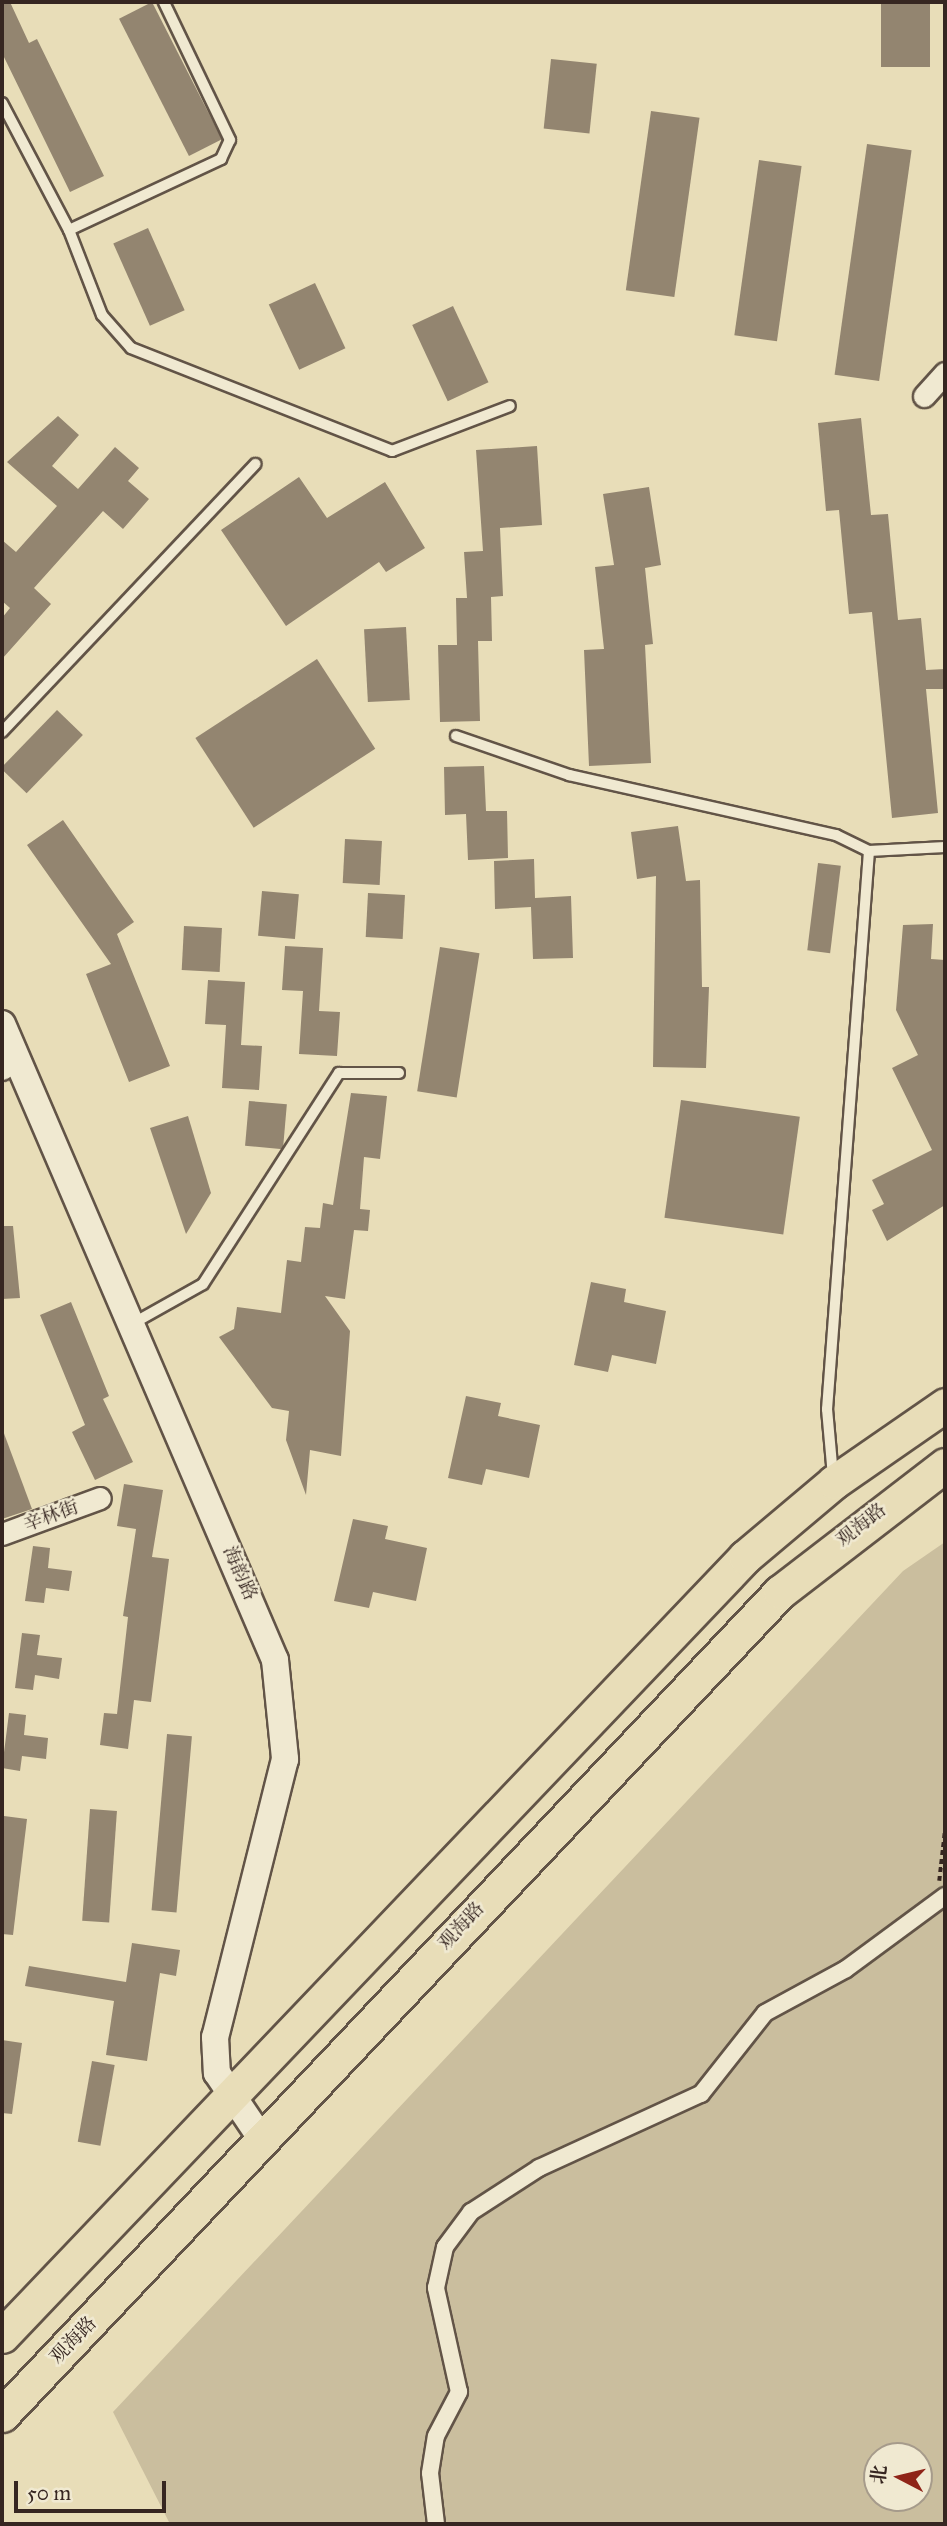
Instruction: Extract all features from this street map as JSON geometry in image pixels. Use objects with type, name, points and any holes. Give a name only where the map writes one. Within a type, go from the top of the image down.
[{"type":"main road","points":[[2,2336],[232,2100],[745,1557],[834,1482],[945,1405]]},
{"type":"main road","name":"观海路","points":[[2,2415],[780,1592],[945,1465]]},
{"type":"street","points":[[924,396],[945,373]]},
{"type":"street","name":"海韵路","points":[[2,1024],[10,1064],[132,1324],[263,1624],[285,1723],[277,1806],[215,2037],[217,2073],[232,2100],[263,2141]]},
{"type":"street","name":"辛林街","points":[[2,1534],[100,1498]]},
{"type":"street","points":[[436,2524],[430,2473],[436,2436],[459,2392],[436,2288],[445,2247],[471,2212],[539,2168],[701,2094],[765,2013],[846,1969],[942,1898]]},
{"type":"lane","points":[[69,230],[221,159],[230,140],[164,2]]},
{"type":"lane","points":[[2,103],[69,230],[102,315],[131,348],[361,443],[392,451],[510,406]]},
{"type":"lane","points":[[2,732],[255,464]]},
{"type":"lane","points":[[456,736],[569,775],[836,835],[869,851],[945,847]]},
{"type":"lane","points":[[834,1482],[827,1409],[869,851]]},
{"type":"lane","points":[[132,1324],[203,1284],[339,1073],[399,1073]]},
{"type":"path","points":[[942,1898],[945,1828]]},
{"type":"shaded area","points":[[945,1542],[945,2524],[170,2524],[113,2412],[903,1571]]},
{"type":"building","points":[[2,2],[10,2],[29,43],[37,39],[104,176],[70,192],[2,53]]},
{"type":"building","points":[[152,2],[222,139],[189,156],[119,19]]},
{"type":"building","points":[[881,2],[930,2],[930,67],[881,67]]},
{"type":"building","points":[[551,59],[597,64],[589,133],[544,129]]},
{"type":"building","points":[[651,111],[700,118],[674,297],[626,290]]},
{"type":"building","points":[[867,144],[912,150],[879,381],[835,375]]},
{"type":"building","points":[[759,160],[802,166],[777,341],[734,335]]},
{"type":"building","points":[[148,228],[185,310],[150,326],[113,243]]},
{"type":"building","points":[[315,283],[345,348],[299,370],[269,305]]},
{"type":"building","points":[[453,306],[488,382],[448,401],[412,325]]},
{"type":"building","points":[[58,416],[79,435],[52,466],[78,489],[115,447],[139,468],[128,481],[149,499],[123,529],[103,511],[34,588],[51,604],[2,659],[2,618],[10,608],[2,601],[2,540],[16,552],[57,506],[7,462]]},
{"type":"building","points":[[861,418],[871,515],[888,514],[898,620],[921,618],[926,670],[945,669],[945,689],[926,689],[938,813],[892,818],[872,612],[849,614],[839,510],[826,511],[818,423]]},
{"type":"building","points":[[537,446],[542,525],[500,528],[503,596],[491,597],[492,641],[478,641],[480,721],[440,722],[438,645],[457,645],[456,598],[467,598],[464,552],[483,551],[476,450]]},
{"type":"building","points":[[299,477],[327,518],[385,482],[425,548],[386,572],[379,562],[286,626],[221,530]]},
{"type":"building","points":[[649,487],[661,565],[645,568],[653,644],[645,645],[651,763],[589,766],[584,650],[604,649],[595,567],[614,565],[603,494]]},
{"type":"building","points":[[406,627],[410,700],[368,702],[364,629]]},
{"type":"building","points":[[317,659],[375,749],[254,828],[195,738]]},
{"type":"building","points":[[57,710],[83,735],[27,793],[2,767]]},
{"type":"building","points":[[484,766],[486,811],[507,811],[508,858],[468,860],[466,814],[445,815],[444,767]]},
{"type":"building","points":[[63,820],[134,922],[117,934],[170,1066],[129,1082],[86,974],[111,964],[27,845]]},
{"type":"building","points":[[678,826],[686,881],[700,880],[702,987],[709,987],[706,1068],[653,1067],[656,876],[637,879],[631,832]]},
{"type":"building","points":[[345,839],[382,841],[380,885],[343,883]]},
{"type":"building","points":[[534,859],[535,898],[571,896],[573,958],[533,959],[531,907],[495,909],[494,861]]},
{"type":"building","points":[[818,863],[841,866],[830,953],[807,950]]},
{"type":"building","points":[[262,891],[299,894],[295,939],[258,936]]},
{"type":"building","points":[[368,893],[405,895],[403,939],[366,937]]},
{"type":"building","points":[[933,924],[931,959],[945,960],[945,1205],[887,1241],[872,1210],[884,1204],[872,1180],[932,1150],[892,1068],[918,1055],[896,1010],[903,925]]},
{"type":"building","points":[[184,926],[222,928],[220,972],[182,970]]},
{"type":"building","points":[[285,946],[323,948],[319,1011],[340,1012],[337,1056],[299,1054],[303,991],[282,990]]},
{"type":"building","points":[[440,947],[480,953],[457,1097],[417,1091]]},
{"type":"building","points":[[208,980],[245,982],[241,1045],[262,1046],[259,1090],[222,1088],[226,1025],[205,1024]]},
{"type":"building","points":[[351,1093],[387,1096],[380,1159],[364,1157],[360,1209],[370,1210],[368,1231],[354,1230],[345,1299],[325,1296],[350,1331],[341,1456],[310,1450],[306,1495],[286,1440],[289,1411],[272,1408],[219,1337],[234,1329],[237,1307],[281,1313],[287,1260],[301,1262],[305,1227],[320,1228],[323,1203],[333,1205]]},
{"type":"building","points":[[681,1100],[800,1117],[783,1235],[664,1218]]},
{"type":"building","points":[[249,1101],[287,1104],[283,1149],[245,1146]]},
{"type":"building","points":[[188,1116],[211,1193],[186,1234],[150,1128]]},
{"type":"building","points":[[2,1226],[13,1226],[20,1298],[2,1299]]},
{"type":"building","points":[[591,1282],[626,1289],[624,1302],[666,1311],[656,1364],[612,1355],[608,1372],[574,1365]]},
{"type":"building","points":[[71,1302],[109,1396],[103,1399],[133,1462],[95,1480],[72,1432],[85,1425],[40,1315]]},
{"type":"building","points":[[466,1396],[501,1403],[498,1416],[540,1425],[529,1478],[486,1469],[482,1485],[448,1478]]},
{"type":"building","points":[[2,1428],[32,1509],[2,1519]]},
{"type":"building","points":[[124,1484],[163,1490],[152,1557],[169,1559],[151,1702],[134,1700],[128,1749],[100,1745],[104,1713],[117,1714],[128,1617],[123,1616],[136,1529],[117,1526]]},
{"type":"building","points":[[353,1519],[388,1526],[385,1539],[427,1548],[416,1601],[373,1592],[369,1608],[334,1601]]},
{"type":"building","points":[[33,1546],[50,1548],[48,1568],[72,1571],[69,1591],[46,1588],[44,1603],[25,1601]]},
{"type":"building","points":[[22,1633],[40,1635],[37,1655],[62,1658],[59,1679],[35,1675],[33,1690],[15,1688]]},
{"type":"building","points":[[9,1713],[26,1715],[24,1735],[48,1738],[46,1759],[22,1756],[20,1771],[2,1768]]},
{"type":"building","points":[[167,1734],[192,1736],[176,1913],[152,1910]]},
{"type":"building","points":[[90,1809],[117,1811],[109,1923],[82,1921]]},
{"type":"building","points":[[4,1816],[27,1819],[13,1935],[2,1934]]},
{"type":"building","points":[[132,1943],[180,1950],[176,1976],[160,1973],[147,2061],[106,2055],[114,2001],[25,1986],[29,1966],[126,1982]]},
{"type":"building","points":[[2,2040],[22,2043],[12,2114],[2,2113]]},
{"type":"building","points":[[92,2061],[115,2065],[100,2146],[78,2142]]}]
